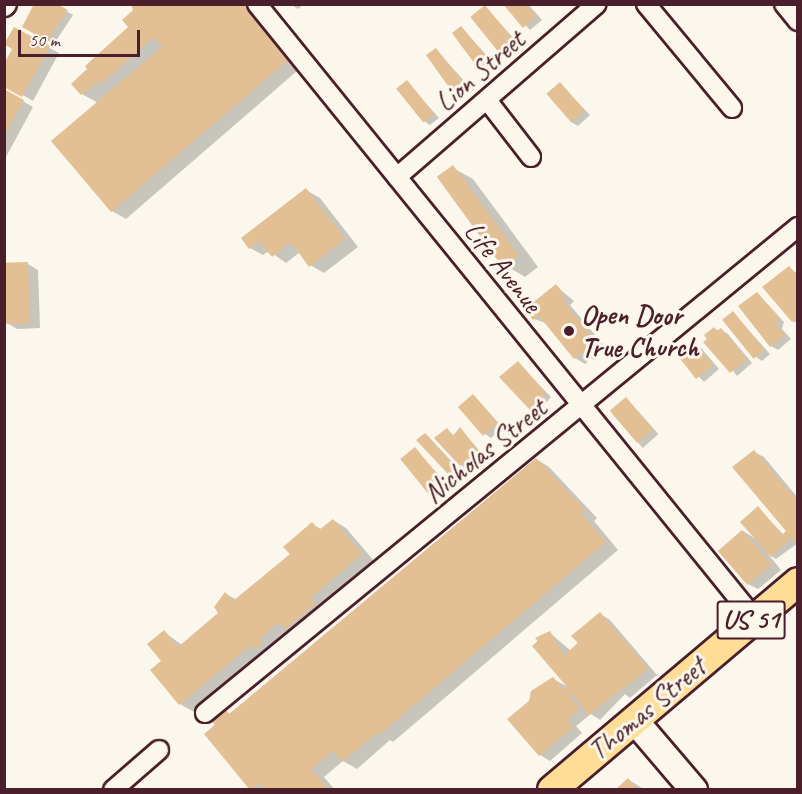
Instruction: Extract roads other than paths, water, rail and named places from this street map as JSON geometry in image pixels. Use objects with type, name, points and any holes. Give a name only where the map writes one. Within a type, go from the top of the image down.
[{"type":"main road","name":"Thomas Street","points":[[552,789],[798,582]]},
{"type":"main road","points":[[635,721],[694,789]]},
{"type":"street","name":"Life Avenue","points":[[257,4],[581,408],[754,618]]},
{"type":"street","name":"Lion Street","points":[[397,177],[597,4]]},
{"type":"street","points":[[646,4],[732,108]]},
{"type":"street","points":[[784,4],[798,21]]},
{"type":"street","points":[[488,100],[531,158]]},
{"type":"street","name":"Nicholas Street","points":[[205,713],[581,408],[798,227]]},
{"type":"street","points":[[113,789],[159,750]]},
{"type":"place","name":"Open Door True Church","points":[[569,331]]}]
